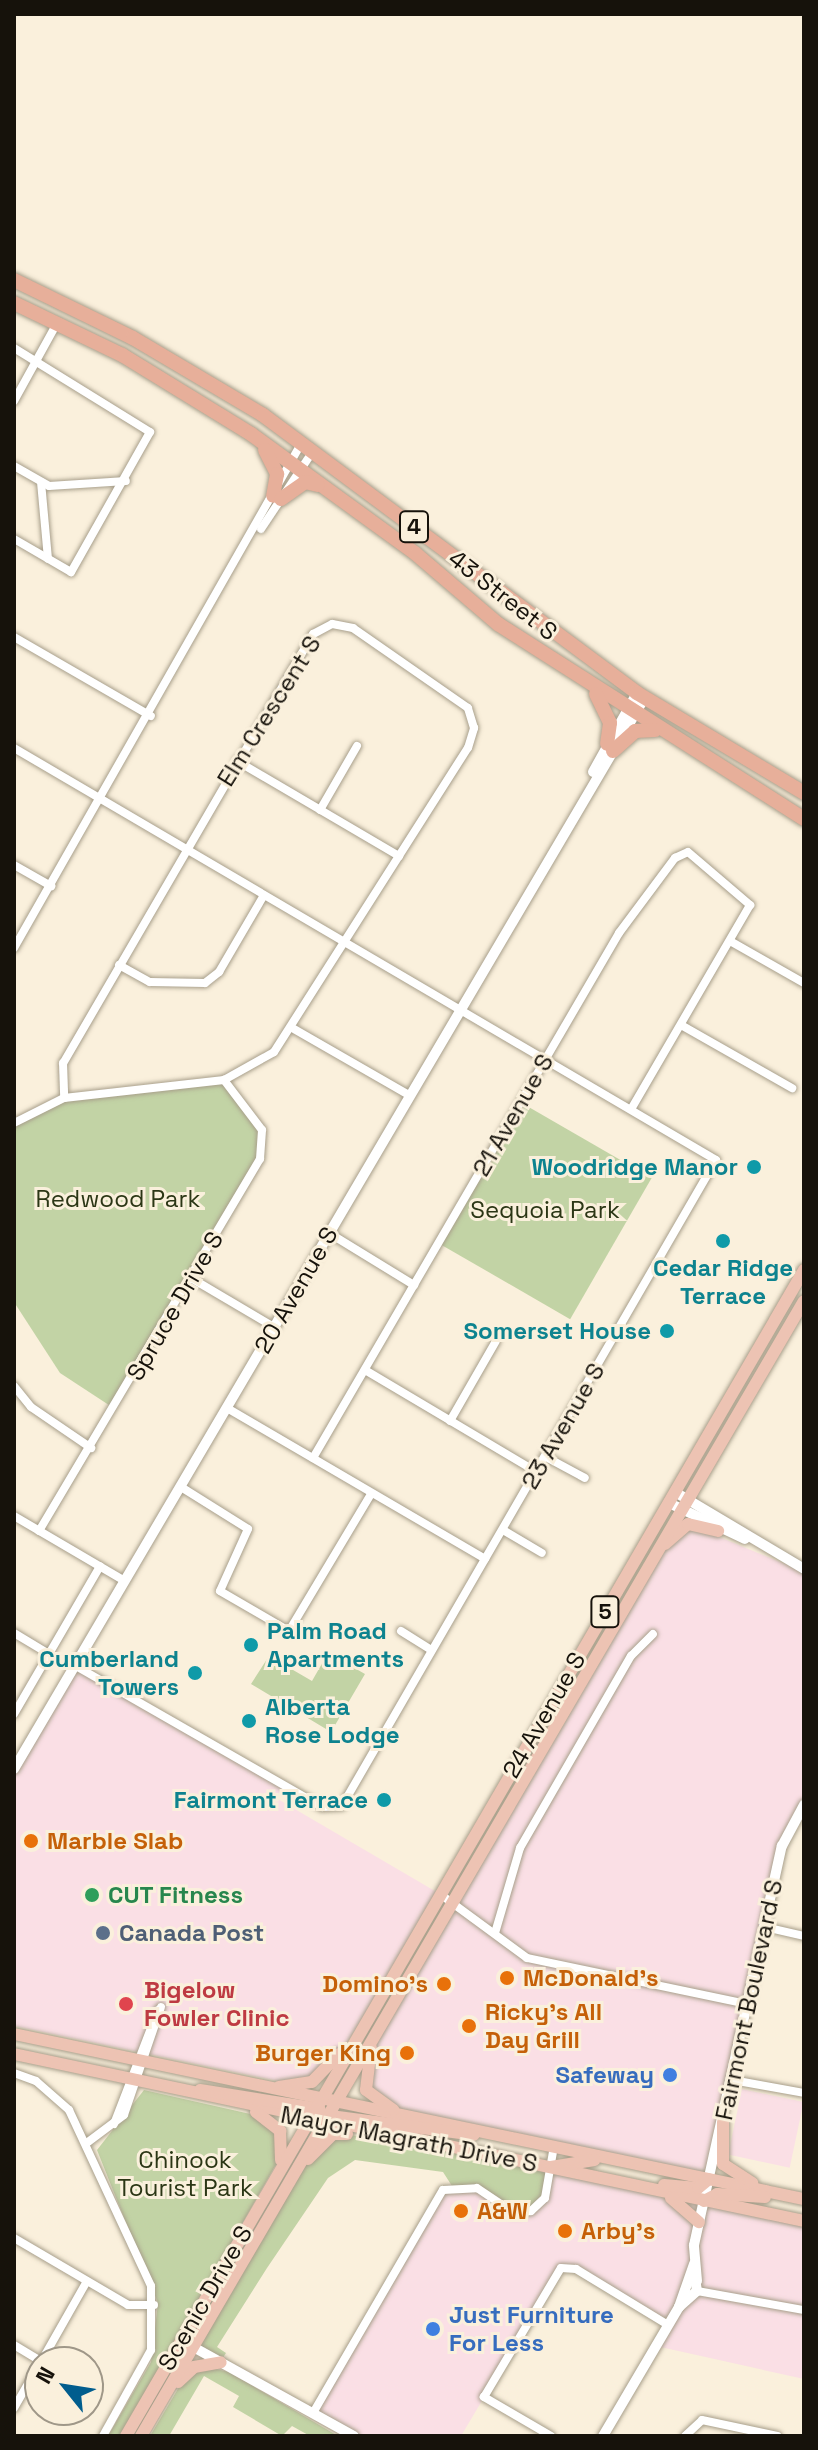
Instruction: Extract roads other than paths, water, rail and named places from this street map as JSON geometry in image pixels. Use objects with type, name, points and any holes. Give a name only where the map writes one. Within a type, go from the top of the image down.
[{"type":"highway","name":"43 Street S","points":[[14,280],[133,338],[308,447],[641,695],[804,793]]},
{"type":"highway","name":"43 Street S","points":[[14,303],[57,323],[251,434],[331,489],[498,624],[655,730],[804,819]]},
{"type":"highway","points":[[251,434],[275,466],[277,497],[305,482],[331,489]]},
{"type":"highway","points":[[591,688],[610,723],[610,748]]},
{"type":"highway","points":[[610,748],[635,731],[655,730]]},
{"type":"main road","name":"24 Avenue S","points":[[321,2112],[374,2036],[649,1561],[677,1501],[804,1270]]},
{"type":"main road","name":"24 Avenue S","points":[[321,2112],[440,1894],[677,1501],[804,1301]]},
{"type":"main road","points":[[649,1561],[688,1524],[718,1531]]},
{"type":"main road","points":[[204,2076],[273,2087],[312,2082],[334,2061],[405,1955]]},
{"type":"main road","name":"Mayor Magrath Drive S","points":[[14,2034],[204,2076],[417,2142],[804,2221]]},
{"type":"main road","points":[[374,2036],[366,2090],[381,2105],[423,2121]]},
{"type":"main road","name":"Mayor Magrath Drive S","points":[[14,2054],[194,2094],[321,2112],[423,2121],[804,2200]]},
{"type":"main road","points":[[179,2090],[224,2090],[454,2137],[490,2134]]},
{"type":"main road","points":[[194,2094],[274,2122],[284,2147],[269,2188]]},
{"type":"main road","name":"Scenic Drive S","points":[[141,2436],[269,2188],[321,2112]]},
{"type":"main road","name":"Scenic Drive S","points":[[126,2436],[264,2224],[321,2112]]},
{"type":"main road","points":[[723,2122],[725,2167],[773,2192]]},
{"type":"main road","points":[[264,2224],[333,2134],[417,2142]]},
{"type":"main road","points":[[551,2167],[613,2159]]},
{"type":"main road","points":[[609,2180],[698,2188],[709,2179]]},
{"type":"main road","points":[[642,2187],[683,2203],[699,2222]]},
{"type":"main road","points":[[704,2201],[717,2194],[804,2200]]},
{"type":"main road","points":[[162,2398],[191,2369],[221,2362]]},
{"type":"street","points":[[14,401],[57,323]]},
{"type":"street","points":[[14,348],[142,423],[150,432],[147,444],[71,572],[14,539]]},
{"type":"street","points":[[296,466],[308,447]]},
{"type":"street","points":[[14,948],[308,447]]},
{"type":"street","points":[[14,466],[41,482],[126,481]]},
{"type":"street","points":[[41,482],[48,559]]},
{"type":"street","name":"Elm Crescent S","points":[[332,624],[353,628],[460,700],[473,717],[468,748],[344,942],[294,1029],[261,1062],[224,1080],[64,1098],[63,1063],[237,761],[313,634],[332,624]]},
{"type":"street","points":[[14,637],[151,716]]},
{"type":"street","name":"20 Avenue S","points":[[14,1769],[641,695]]},
{"type":"street","points":[[320,810],[357,746]]},
{"type":"street","points":[[14,748],[632,1108],[730,941],[804,983]]},
{"type":"street","points":[[237,761],[399,856]]},
{"type":"street","name":"21 Avenue S","points":[[313,1458],[619,933],[682,852],[749,900],[730,941]]},
{"type":"street","points":[[14,865],[51,886]]},
{"type":"street","points":[[119,965],[150,982],[205,983],[219,972],[264,895]]},
{"type":"street","points":[[681,1025],[792,1088]]},
{"type":"street","points":[[294,1029],[409,1095]]},
{"type":"street","name":"Spruce Drive S","points":[[39,1531],[91,1448],[264,1150],[262,1130],[224,1080]]},
{"type":"street","points":[[14,1123],[64,1098]]},
{"type":"street","name":"23 Avenue S","points":[[74,1665],[337,1810],[546,1457],[716,1160],[632,1108]]},
{"type":"street","points":[[329,1233],[414,1285]]},
{"type":"street","points":[[191,1278],[274,1327]]},
{"type":"street","points":[[450,1421],[496,1341]]},
{"type":"street","points":[[365,1370],[537,1472]]},
{"type":"street","points":[[14,1386],[41,1415],[91,1448]]},
{"type":"street","points":[[227,1408],[485,1559]]},
{"type":"street","points":[[546,1457],[585,1478]]},
{"type":"street","points":[[181,1487],[248,1529],[220,1591],[289,1631],[371,1494]]},
{"type":"street","points":[[677,1501],[718,1531],[745,1539]]},
{"type":"street","points":[[677,1501],[804,1569]]},
{"type":"street","points":[[14,1516],[123,1580]]},
{"type":"street","points":[[503,1530],[542,1553]]},
{"type":"street","points":[[14,1714],[100,1566]]},
{"type":"street","points":[[401,1631],[432,1650]]},
{"type":"street","points":[[14,1633],[49,1654]]},
{"type":"street","points":[[495,1933],[520,1848],[631,1656],[653,1634]]},
{"type":"street","name":"Fairmont Boulevard S","points":[[603,2436],[679,2307],[695,2287],[694,2264],[699,2222],[783,1840],[804,1805]]},
{"type":"street","points":[[440,1894],[527,1958],[747,2004]]},
{"type":"street","points":[[765,1927],[804,1936]]},
{"type":"street","points":[[88,2142],[114,2124],[161,2007],[140,2062]]},
{"type":"street","points":[[14,2073],[54,2093],[88,2142],[154,2305],[128,2305],[14,2238]]},
{"type":"street","points":[[732,2080],[804,2093]]},
{"type":"street","points":[[313,2413],[443,2190],[487,2190],[506,2209],[524,2213],[545,2198],[554,2146]]},
{"type":"street","points":[[551,2436],[484,2397],[559,2271],[576,2269],[668,2325]]},
{"type":"street","points":[[50,2346],[87,2281]]},
{"type":"street","points":[[695,2287],[804,2310]]},
{"type":"street","name":"Scenic Drive S","points":[[103,2436],[151,2350],[154,2305]]},
{"type":"street","points":[[187,2343],[354,2436]]},
{"type":"street","points":[[685,2436],[695,2423],[777,2436]]},
{"type":"place","name":"Woodridge Manor","points":[[754,1167]]},
{"type":"place","name":"Cedar Ridge Terrace","points":[[723,1241]]},
{"type":"place","name":"Somerset House","points":[[667,1331]]},
{"type":"place","name":"Palm Road Apartments","points":[[251,1645]]},
{"type":"place","name":"Cumberland Towers","points":[[195,1673]]},
{"type":"place","name":"Alberta Rose Lodge","points":[[249,1721]]},
{"type":"place","name":"Fairmont Terrace","points":[[384,1800]]},
{"type":"place","name":"Marble Slab","points":[[31,1841]]},
{"type":"place","name":"CUT Fitness","points":[[92,1895]]},
{"type":"place","name":"Canada Post","points":[[103,1933]]},
{"type":"place","name":"McDonald's","points":[[507,1978]]},
{"type":"place","name":"Domino's","points":[[444,1984]]},
{"type":"place","name":"Bigelow Fowler Clinic","points":[[126,2004]]},
{"type":"place","name":"Ricky's All Day Grill","points":[[469,2026]]},
{"type":"place","name":"Burger King","points":[[407,2053]]},
{"type":"place","name":"Safeway","points":[[670,2075]]},
{"type":"place","name":"A&W","points":[[461,2211]]},
{"type":"place","name":"Arby's","points":[[565,2231]]},
{"type":"place","name":"Just Furniture For Less","points":[[433,2329]]},
{"type":"park label","name":"Redwood Park","points":[[118,1199]]},
{"type":"park label","name":"Sequoia Park","points":[[545,1210]]},
{"type":"park label","name":"Chinook Tourist Park","points":[[185,2174]]}]
